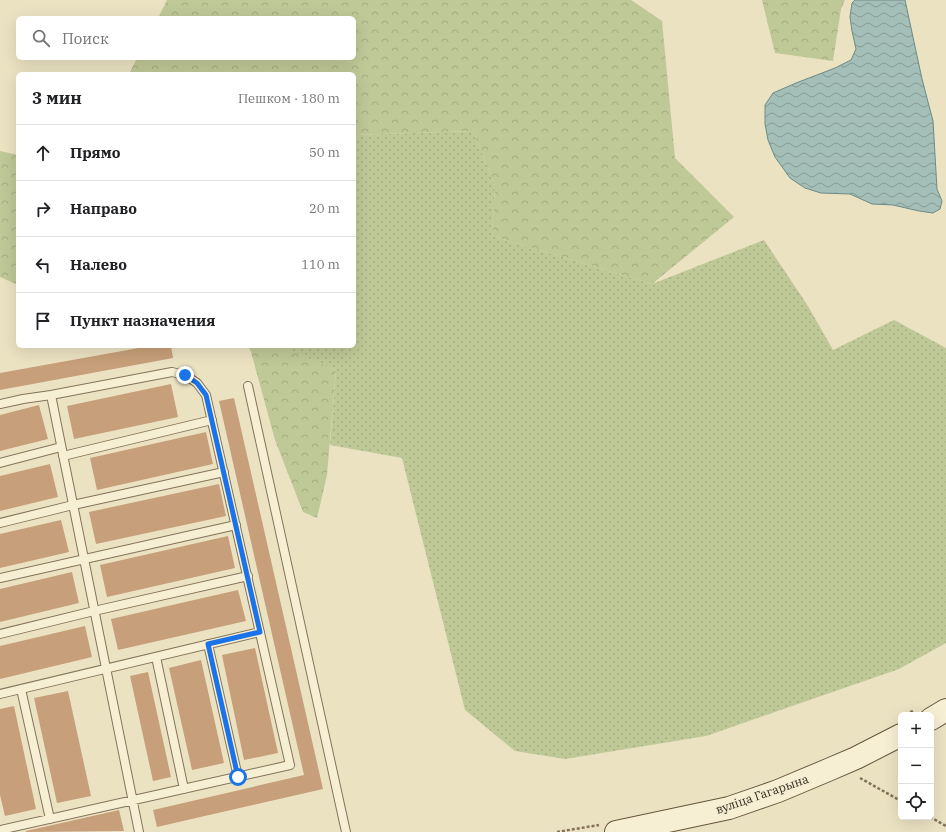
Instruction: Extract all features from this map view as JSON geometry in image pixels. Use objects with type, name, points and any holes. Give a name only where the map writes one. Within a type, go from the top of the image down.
[{"type":"main road","points":[[934,717],[946,710]]},
{"type":"main road","name":"вуліца Гагарына","points":[[628,831],[729,808],[778,791],[856,758],[898,737]]},
{"type":"lane","points":[[0,404],[172,372],[185,375],[197,383],[206,395],[290,765],[0,830]]},
{"type":"lane","points":[[248,386],[346,832]]},
{"type":"lane","points":[[51,394],[139,832]]},
{"type":"lane","points":[[63,456],[212,420]]},
{"type":"lane","points":[[0,463],[61,447]]},
{"type":"lane","points":[[0,523],[73,505],[224,472]]},
{"type":"lane","points":[[0,578],[236,525]]},
{"type":"lane","points":[[0,634],[248,576]]},
{"type":"lane","points":[[0,694],[260,632]]},
{"type":"lane","points":[[208,644],[238,777]]},
{"type":"lane","points":[[156,657],[184,789]]},
{"type":"lane","points":[[21,689],[50,819]]},
{"type":"path","points":[[857,776],[898,799]]},
{"type":"path","points":[[934,819],[946,826]]},
{"type":"green space","points":[[167,0],[631,0],[662,21],[675,158],[734,217],[652,284],[492,236],[495,185],[473,131],[356,135],[356,72],[130,72],[136,60],[356,60],[356,16],[159,16]]},
{"type":"green space","points":[[762,0],[845,0],[841,9],[833,61],[775,53]]},
{"type":"green space","points":[[473,131],[495,185],[492,236],[652,284],[764,240],[808,306],[833,350],[894,320],[946,348],[946,643],[899,669],[706,736],[565,759],[515,751],[465,710],[402,458],[330,445],[336,370],[291,351],[292,348],[356,348],[356,135]]},
{"type":"green space","points":[[0,151],[16,155],[16,284],[0,277]]},
{"type":"green space","points":[[249,348],[292,348],[292,351],[336,370],[327,475],[317,518],[303,512],[275,440]]},
{"type":"water","points":[[855,0],[905,0],[922,79],[933,121],[937,189],[942,201],[940,209],[933,213],[893,205],[872,204],[850,194],[821,193],[805,188],[790,178],[775,157],[768,140],[765,124],[765,105],[773,93],[851,60],[856,49],[850,17],[852,3]]},
{"type":"building","points":[[139,348],[171,348],[173,358],[0,390],[0,373]]},
{"type":"building","points":[[171,384],[178,417],[74,439],[67,406]]},
{"type":"building","points":[[234,398],[323,789],[157,827],[153,810],[304,775],[219,401]]},
{"type":"building","points":[[39,405],[48,439],[0,451],[0,415]]},
{"type":"building","points":[[206,432],[213,464],[97,490],[90,458]]},
{"type":"building","points":[[50,464],[58,497],[0,511],[0,476]]},
{"type":"building","points":[[219,484],[226,516],[96,544],[89,512]]},
{"type":"building","points":[[61,520],[69,552],[0,568],[0,534]]},
{"type":"building","points":[[228,536],[235,568],[107,597],[100,565]]},
{"type":"building","points":[[72,572],[79,603],[0,622],[0,589]]},
{"type":"building","points":[[238,590],[246,621],[118,650],[111,619]]},
{"type":"building","points":[[85,626],[92,657],[0,679],[0,646]]},
{"type":"building","points":[[255,648],[278,753],[244,760],[222,655]]},
{"type":"building","points":[[201,660],[224,763],[192,770],[169,668]]},
{"type":"building","points":[[148,672],[171,777],[153,781],[130,676]]},
{"type":"building","points":[[68,691],[91,796],[57,803],[34,698]]},
{"type":"building","points":[[14,706],[36,809],[5,816],[0,795],[0,709]]},
{"type":"building","points":[[119,810],[124,831],[26,832],[26,831]]},
{"type":"route","points":[[185,375],[197,383],[206,395],[260,632],[208,644],[238,777]]}]
